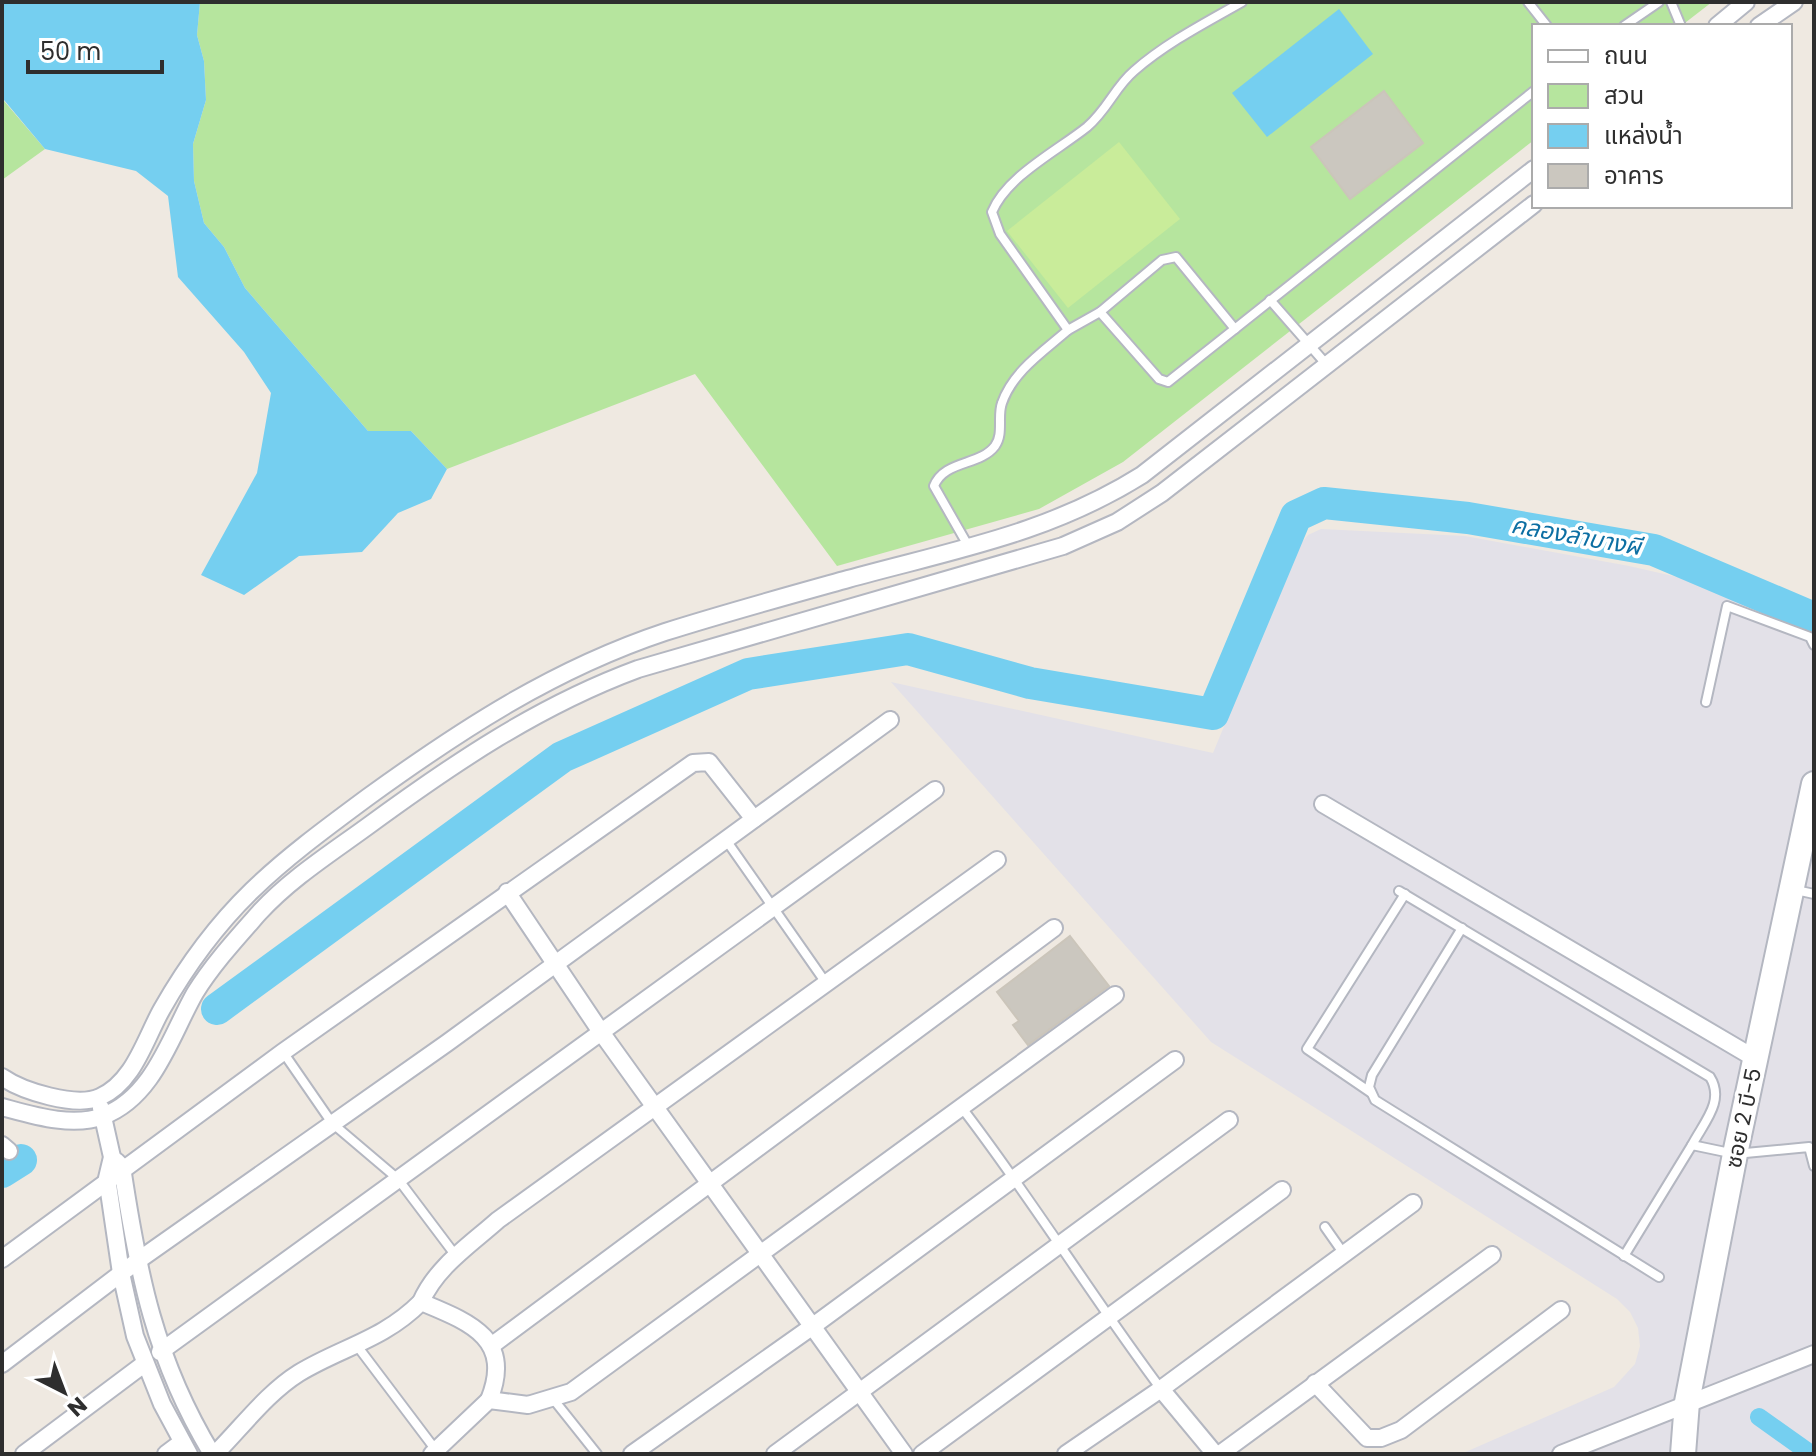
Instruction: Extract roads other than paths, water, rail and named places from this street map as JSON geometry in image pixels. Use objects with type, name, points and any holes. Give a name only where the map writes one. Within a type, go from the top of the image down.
[{"type":"street","points":[[1719,24],[1746,2]]},
{"type":"street","points":[[1762,24],[1794,2]]},
{"type":"street","points":[[2,1077],[35,1093],[81,1099],[100,1097],[122,1079],[138,1059],[183,972],[212,931],[250,889],[292,853],[489,713],[592,659],[667,631],[848,579],[970,549],[1104,499],[1142,475],[1307,343],[1532,171]]},
{"type":"street","points":[[2,1107],[43,1119],[102,1117],[146,1081],[165,1055],[196,992],[263,909],[314,866],[461,758],[507,729],[593,685],[638,669],[1077,540],[1117,522],[1162,493],[1532,206]]},
{"type":"street","points":[[2,1364],[136,1262],[556,964],[890,720]]},
{"type":"street","points":[[2,1259],[107,1178],[117,1162],[283,1052],[693,763],[709,762],[754,819]]},
{"type":"street","name":"ซอย 2 บี-5","points":[[1683,1454],[1687,1402],[1735,1154],[1756,1059],[1803,891],[1814,784]]},
{"type":"street","points":[[160,1352],[935,790]]},
{"type":"street","points":[[1323,804],[1756,1059]]},
{"type":"street","points":[[100,1097],[102,1117],[117,1162],[136,1262],[160,1352],[179,1396],[213,1454],[258,1412],[275,1390],[319,1363],[358,1347],[405,1318],[421,1302],[427,1287],[498,1220],[997,860]]},
{"type":"street","points":[[507,892],[601,1032],[904,1454]]},
{"type":"street","points":[[491,1346],[1054,928]]},
{"type":"street","points":[[489,1400],[528,1405],[554,1400],[571,1392],[1115,995]]},
{"type":"street","points":[[632,1454],[813,1326],[1175,1060]]},
{"type":"street","points":[[775,1454],[1229,1120]]},
{"type":"street","points":[[107,1178],[121,1273],[144,1364],[186,1448],[166,1454]]},
{"type":"street","points":[[922,1454],[1282,1190]]},
{"type":"street","points":[[1066,1454],[1161,1389],[1413,1203]]},
{"type":"street","points":[[1161,1389],[1217,1454],[1492,1255]]},
{"type":"street","points":[[421,1302],[474,1326],[491,1346],[499,1371],[489,1400],[434,1451]]},
{"type":"street","points":[[1315,1383],[1367,1438],[1381,1438],[1401,1430],[1561,1310]]},
{"type":"street","points":[[1561,1454],[1814,1354]]},
{"type":"street","points":[[24,1454],[144,1364]]},
{"type":"lane","points":[[1068,330],[994,224],[992,212],[997,201],[1105,111],[1132,72],[1191,31],[1242,2]]},
{"type":"lane","points":[[1528,2],[1545,24]]},
{"type":"lane","points":[[1627,24],[1659,2]]},
{"type":"lane","points":[[1671,2],[1680,24]]},
{"type":"lane","points":[[1100,312],[1163,382],[1168,382],[1532,93]]},
{"type":"lane","points":[[970,549],[934,486],[936,481],[946,470],[995,446],[999,436],[1001,405],[1011,386],[1028,364],[1068,330],[1100,312],[1153,267],[1171,256],[1176,257],[1235,329]]},
{"type":"lane","points":[[1270,300],[1327,365]]},
{"type":"lane","points":[[1706,702],[1727,606],[1810,637],[1814,645]]},
{"type":"lane","points":[[726,840],[826,983]]},
{"type":"lane","points":[[1624,1256],[1692,1145],[1717,1099],[1717,1088],[1710,1077],[1402,893],[1307,1049],[1372,1093],[1384,1106],[1624,1256],[1659,1277]]},
{"type":"lane","points":[[1372,1093],[1369,1087],[1372,1075],[1462,928]]},
{"type":"lane","points":[[283,1052],[332,1123],[398,1179],[457,1257]]},
{"type":"lane","points":[[961,1107],[1015,1177],[1108,1318],[1161,1389]]},
{"type":"lane","points":[[1692,1145],[1735,1154],[1812,1146],[1814,1166]]},
{"type":"lane","points":[[1325,1227],[1344,1254]]},
{"type":"lane","points":[[358,1347],[434,1451]]},
{"type":"lane","points":[[554,1400],[597,1454]]},
{"type":"water","points":[[5,2],[200,2],[197,35],[204,61],[206,100],[193,144],[194,181],[204,223],[224,247],[245,288],[368,431],[411,431],[447,469],[431,499],[398,513],[362,552],[299,556],[244,595],[201,575],[257,473],[271,393],[244,352],[178,277],[168,196],[136,171],[45,149],[4,100],[2,9]]},
{"type":"water","points":[[1339,9],[1373,54],[1267,137],[1232,93]]},
{"type":"waterway","name":"คลองลำบางผี","points":[[217,1009],[562,757],[748,674],[908,649],[1030,683],[1213,714],[1296,516],[1324,503],[1468,518],[1654,550],[1814,618]]},
{"type":"waterway","points":[[2,1172],[21,1160]]},
{"type":"waterway","points":[[1759,1417],[1811,1454]]}]
